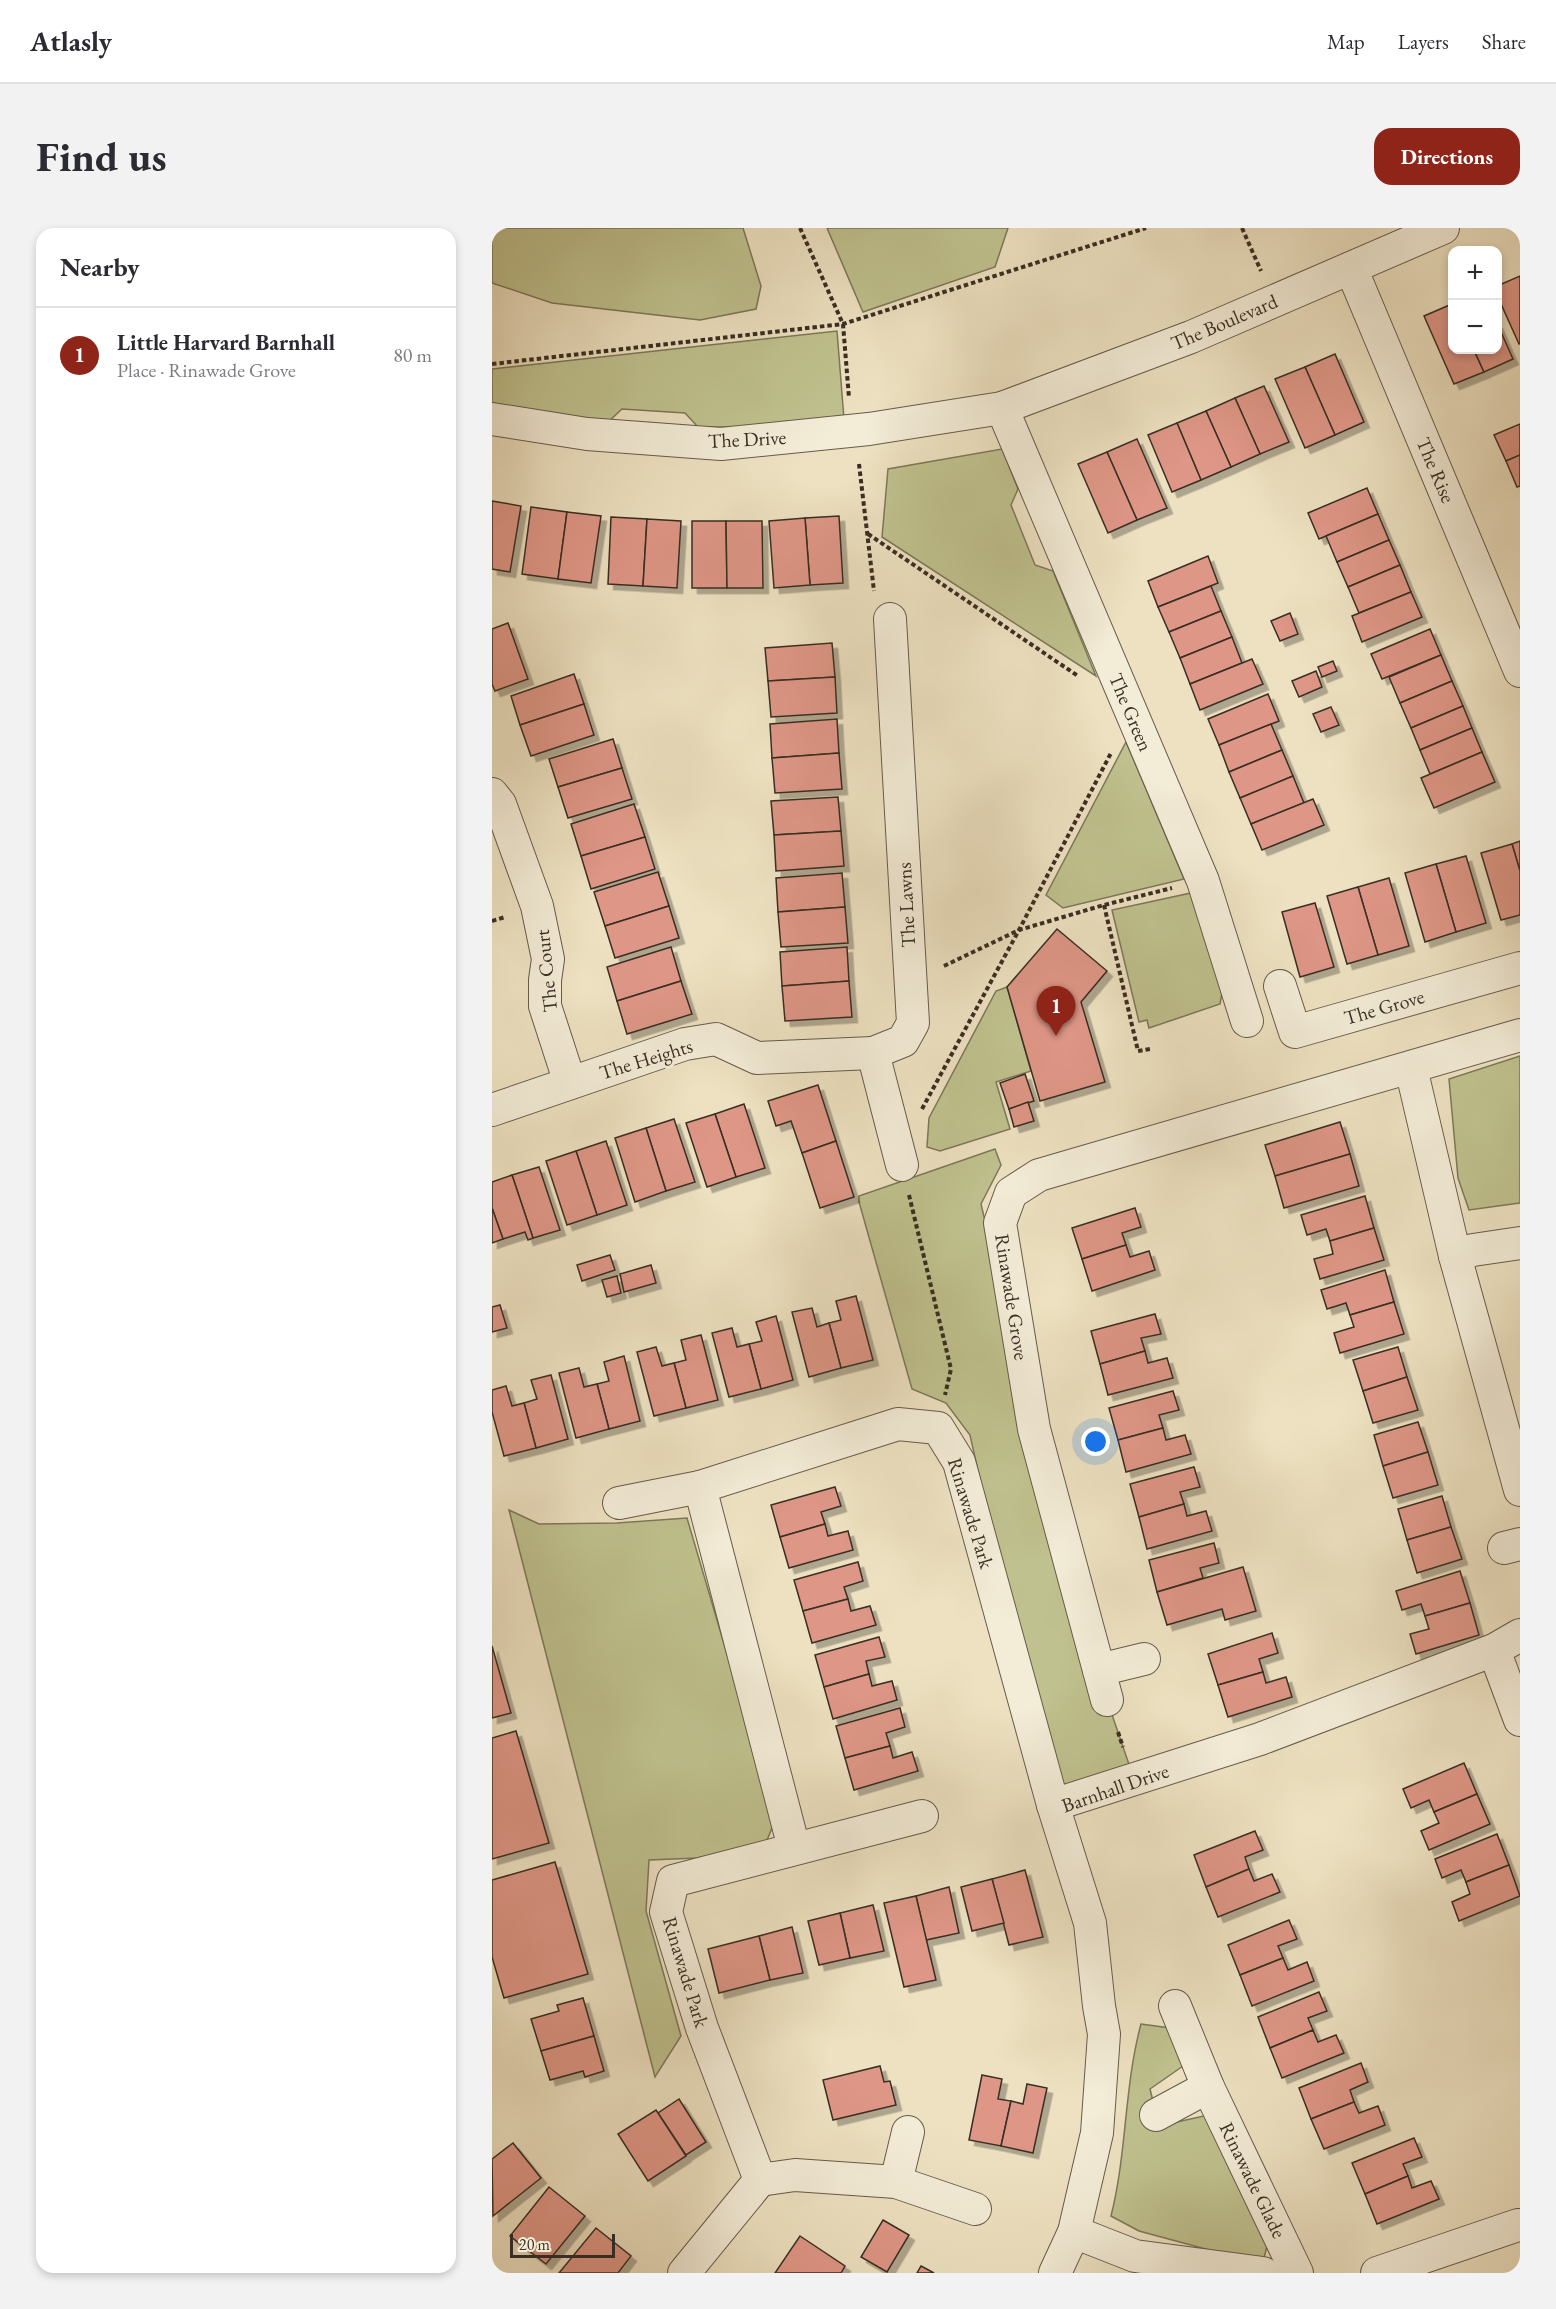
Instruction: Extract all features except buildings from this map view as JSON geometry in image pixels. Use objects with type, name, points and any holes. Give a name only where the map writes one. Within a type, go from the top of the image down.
[{"type":"street","name":"The Boulevard","points":[[1002,408],[1191,337],[1443,228]]},
{"type":"street","name":"The Rise","points":[[1351,268],[1520,671]]},
{"type":"street","name":"The Drive","points":[[492,418],[587,434],[721,444],[851,431],[1002,408]]},
{"type":"street","name":"The Green","points":[[1002,408],[1203,881],[1247,1021]]},
{"type":"street","name":"The Lawns","points":[[873,1053],[903,1041],[913,1023],[890,619]]},
{"type":"street","name":"The Court","points":[[492,794],[500,804],[537,906],[548,959],[545,1006],[570,1083]]},
{"type":"street","name":"The Grove","points":[[1280,986],[1295,1032],[1520,968]]},
{"type":"street","name":"Rinawade Grove","points":[[1107,1700],[1034,1429],[1000,1223],[1011,1192],[1039,1175],[1520,1035]]},
{"type":"street","name":"The Heights","points":[[492,1110],[685,1044],[716,1040],[757,1058],[873,1053]]},
{"type":"street","points":[[873,1053],[902,1165]]},
{"type":"street","points":[[1411,1068],[1455,1256],[1520,1490]]},
{"type":"street","points":[[1455,1256],[1473,1250],[1520,1243]]},
{"type":"street","points":[[619,1503],[700,1487],[898,1424],[938,1428]]},
{"type":"street","name":"Rinawade Park","points":[[938,1428],[959,1461],[1053,1805]]},
{"type":"street","points":[[700,1487],[794,1848]]},
{"type":"street","points":[[1507,1642],[1520,1720]]},
{"type":"street","name":"Barnhall Drive","points":[[1055,2273],[1074,2232],[1097,2133],[1104,2034],[1090,1923],[1053,1805],[1260,1739],[1507,1642]]},
{"type":"street","points":[[1099,1670],[1144,1659]]},
{"type":"street","name":"Rinawade Park","points":[[760,2180],[702,2028],[666,1912],[673,1881],[922,1816]]},
{"type":"street","name":"Rinawade Glade","points":[[1175,2007],[1208,2087],[1297,2273]]},
{"type":"street","points":[[1156,2115],[1208,2087]]},
{"type":"street","points":[[896,2182],[908,2132]]},
{"type":"street","points":[[684,2273],[760,2180],[795,2175],[896,2182],[975,2209]]},
{"type":"street","points":[[1377,2273],[1518,2224]]},
{"type":"street","points":[[1074,2232],[1135,2256],[1263,2273]]},
{"type":"path","points":[[800,228],[843,324],[851,431],[861,470],[877,617],[890,619]]},
{"type":"path","points":[[492,364],[843,324],[1146,228]]},
{"type":"path","points":[[868,533],[1095,687],[1126,701],[1019,930],[919,1115]]},
{"type":"path","points":[[911,981],[1019,930],[1104,905],[1203,881]]},
{"type":"path","points":[[1104,905],[1138,1051],[1150,1049]]},
{"type":"path","points":[[902,1165],[951,1369],[938,1428]]},
{"type":"path","points":[[1107,1700],[1134,1779]]},
{"type":"green space","points":[[492,228],[743,228],[761,286],[756,309],[700,320],[552,303],[492,283]]},
{"type":"green space","points":[[827,228],[1008,228],[995,267],[863,312]]},
{"type":"green space","points":[[837,331],[844,419],[747,427],[698,427],[685,413],[622,409],[607,423],[492,403],[492,369]]},
{"type":"green space","points":[[1002,449],[1018,489],[1011,505],[1035,565],[1053,571],[1096,676],[882,537],[888,469]]},
{"type":"green space","points":[[1126,742],[1184,879],[1063,908],[1046,895]]},
{"type":"green space","points":[[1191,893],[1222,993],[1220,1004],[1149,1028],[1147,1020],[1139,1022],[1112,910]]},
{"type":"green space","points":[[1007,987],[1031,1071],[996,1082],[1010,1129],[940,1151],[927,1147],[929,1118],[996,991]]},
{"type":"green space","points":[[1520,1056],[1520,1203],[1469,1210],[1458,1178],[1449,1079]]},
{"type":"green space","points":[[995,1149],[1001,1165],[981,1204],[1034,1429],[1107,1700],[1134,1779],[1053,1805],[970,1435],[946,1403],[912,1389],[859,1202],[859,1196]]},
{"type":"green space","points":[[509,1510],[539,1524],[617,1523],[687,1518],[771,1804],[772,1828],[765,1845],[698,1858],[649,1860],[646,1911],[681,2036],[655,2077]]},
{"type":"green space","points":[[1141,2024],[1170,2028],[1183,2066],[1150,2089],[1159,2126],[1208,2115],[1269,2238],[1264,2258],[1250,2261],[1139,2231],[1111,2216],[1120,2168],[1131,2072]]},
{"type":"place","name":"Little Harvard Barnhall","points":[[1056,1036]]}]
